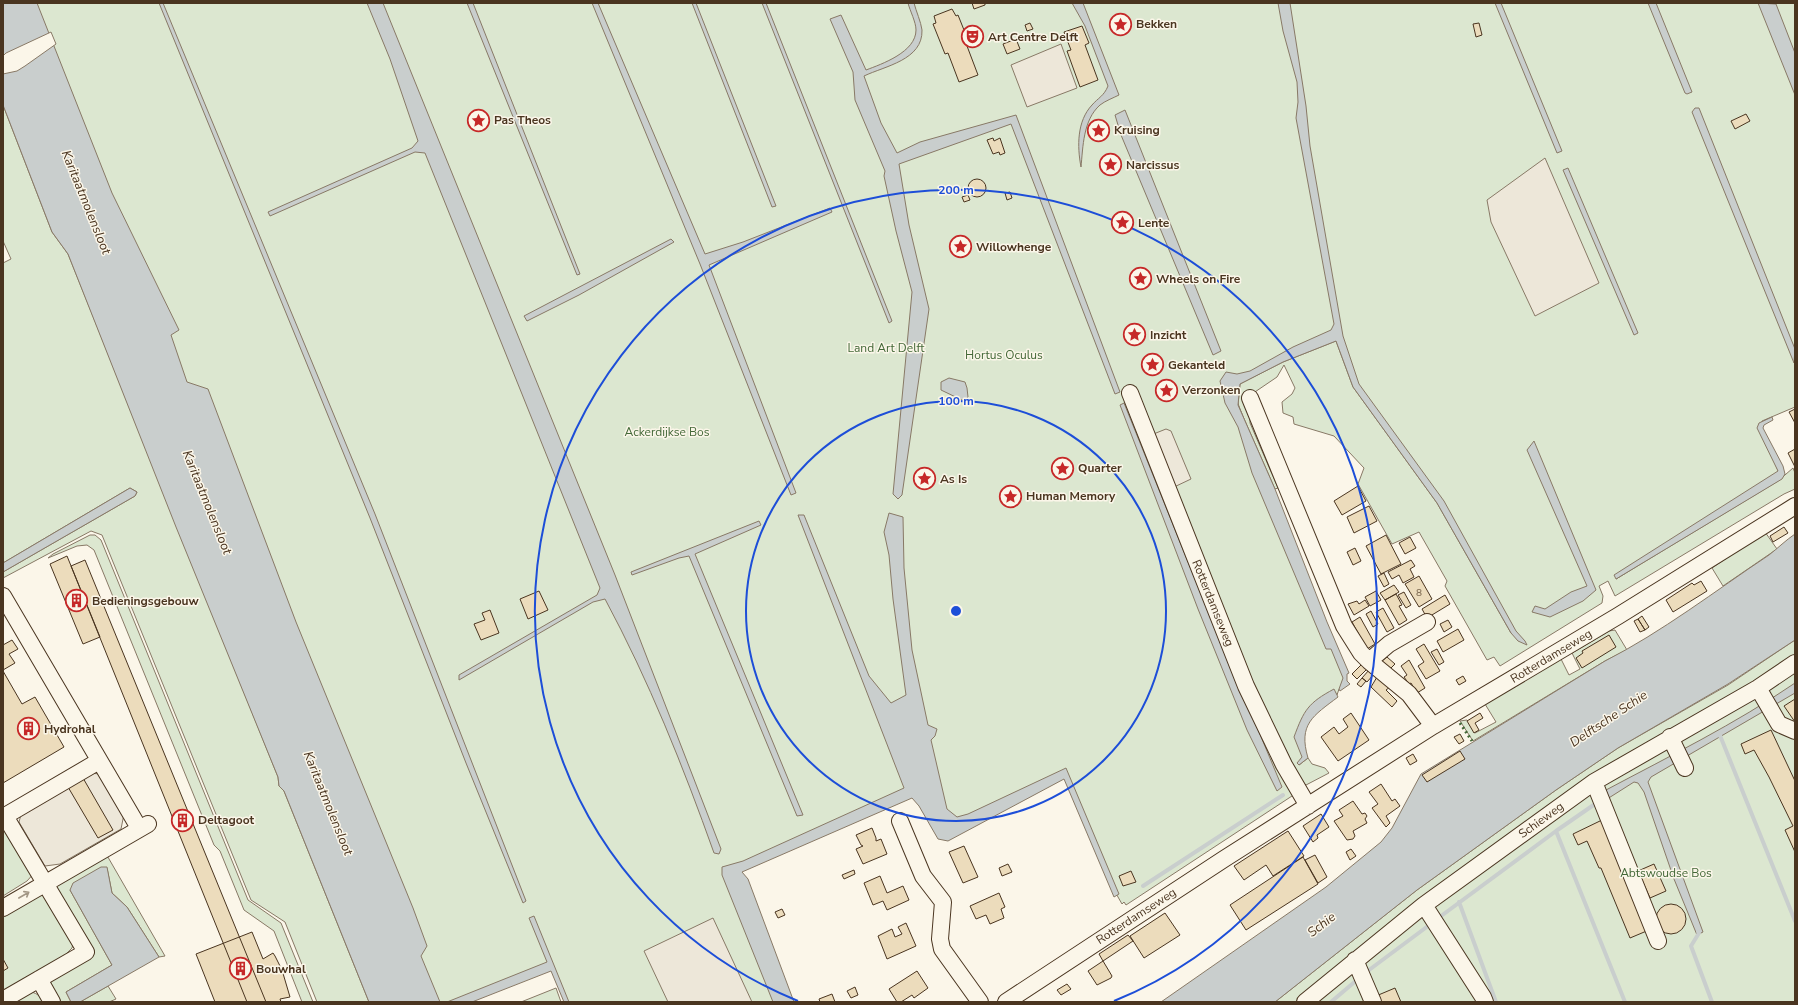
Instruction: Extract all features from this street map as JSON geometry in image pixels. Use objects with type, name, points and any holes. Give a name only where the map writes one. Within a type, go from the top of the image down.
[{"type":"street","name":"Rotterdamseweg","points":[[1130,393],[1246,686],[1284,764],[1308,806]]},
{"type":"street","points":[[1250,398],[1344,626],[1361,653],[1409,694],[1434,726]]},
{"type":"street","name":"Rotterdamseweg","points":[[1006,1002],[1434,726],[1618,616],[1795,506]]},
{"type":"street","points":[[3,596],[99,761],[144,826],[3,908]]},
{"type":"street","points":[[1369,661],[1389,644],[1427,622]]},
{"type":"street","name":"Schieweg","points":[[1305,1002],[1357,963],[1424,905],[1594,782],[1673,741],[1760,692],[1795,664]]},
{"type":"street","points":[[1760,692],[1779,724],[1795,731]]},
{"type":"street","points":[[1673,741],[1684,766]]},
{"type":"street","points":[[3,1000],[86,952],[4,817],[99,761]]},
{"type":"street","points":[[1594,782],[1658,941]]},
{"type":"street","points":[[900,822],[923,876],[943,902],[940,939],[942,949],[980,1002]]},
{"type":"street","points":[[1424,905],[1451,945],[1483,997],[1484,1002]]},
{"type":"street","points":[[1357,963],[1372,1002]]},
{"type":"street","points":[[39,979],[52,1002]]},
{"type":"green space","name":"Ackerdijkse Bos","points":[[27,3],[1795,3],[1795,407],[1762,421],[1761,426],[1780,476],[1616,579],[1778,481],[1793,468],[1795,473],[1795,489],[1784,494],[1615,596],[1608,581],[1599,586],[1603,596],[1602,603],[1500,666],[1494,657],[1487,660],[1445,586],[1447,581],[1419,532],[1392,544],[1358,484],[1364,468],[1334,436],[1294,424],[1293,417],[1283,413],[1282,402],[1292,394],[1295,388],[1284,365],[1277,377],[1249,396],[1250,423],[1278,488],[1275,489],[1242,414],[1346,683],[1339,689],[1337,695],[1335,692],[1314,709],[1300,734],[1304,758],[1299,765],[1308,758],[1312,764],[1325,768],[1329,773],[1306,785],[1295,774],[1294,794],[1292,796],[1126,905],[1124,902],[1122,904],[1114,890],[1065,774],[950,826],[923,791],[728,871],[780,1002],[566,1002],[551,966],[457,1002],[437,1002]],"holes":[[[1336,335],[1357,386],[1441,501],[1516,634],[1511,633],[1437,503],[1353,387],[1336,341],[1283,362],[1240,384],[1238,404],[1230,383]]]},
{"type":"green space","points":[[3,105],[52,232],[68,254],[278,777],[279,786],[284,791],[369,1002],[317,1002],[285,922],[251,900],[102,535],[91,531],[3,578],[3,572],[135,496],[137,492],[130,488],[3,563],[3,263],[11,259],[3,241]]},
{"type":"green space","points":[[1765,532],[1777,549],[1723,586],[1712,568]]},
{"type":"green space","points":[[90,535],[95,535],[101,540],[248,900],[281,923],[313,1002],[302,1002],[274,931],[244,910],[220,851],[214,845],[94,550],[87,545],[77,546],[48,558]]},
{"type":"green space","points":[[1615,630],[1627,650],[1605,661],[1473,741],[1460,721],[1467,720],[1475,733],[1496,722],[1485,704],[1561,659],[1569,675],[1580,669],[1572,653],[1609,631]]},
{"type":"green space","name":"Abtswoudse Bos","points":[[1795,640],[1795,1002],[1275,1002],[1417,890],[1556,790],[1618,748],[1728,685]]},
{"type":"green space","points":[[3,825],[36,871],[27,881],[3,896]]},
{"type":"green space","points":[[105,852],[165,956],[159,957],[127,907],[112,893],[107,868],[70,890],[112,965],[66,992],[71,1002],[58,1002],[46,981],[93,954],[57,892],[56,884]]},
{"type":"green space","points":[[41,892],[74,940],[72,948],[62,958],[3,991],[3,912]]},
{"type":"green space","points":[[108,986],[116,999],[109,1002],[80,1002]]},
{"type":"green space","points":[[556,988],[561,1002],[521,1002]]},
{"type":"green space","points":[[28,991],[38,995],[44,1002],[8,1002]]},
{"type":"shaded area","points":[[1061,44],[1077,88],[1027,107],[1011,65]]},
{"type":"shaded area","points":[[1545,158],[1599,283],[1535,316],[1491,222],[1487,200]]},
{"type":"shaded area","points":[[1166,429],[1171,431],[1191,479],[1172,488],[1151,435]]},
{"type":"shaded area","points":[[88,773],[101,774],[124,814],[121,829],[60,864],[45,866],[19,822],[22,811]]},
{"type":"shaded area","points":[[713,918],[752,1002],[668,1002],[644,951]]},
{"type":"water","name":"Karitaatmolensloot","points":[[3,3],[37,3],[112,193],[179,330],[171,335],[187,382],[208,389],[296,622],[413,908],[427,946],[421,956],[440,1002],[369,1002],[284,791],[279,786],[278,777],[176,527],[68,254],[52,232],[3,105]]},
{"type":"water","points":[[159,3],[163,3],[375,514],[526,901],[523,903],[466,763],[370,518]]},
{"type":"water","points":[[367,3],[383,3],[615,575],[721,849],[719,854],[714,853],[690,788],[651,692],[605,599],[593,602],[459,680],[459,675],[597,595],[600,588],[425,153],[415,152],[270,216],[268,212],[412,148],[418,141],[390,59]]},
{"type":"water","points":[[467,3],[473,3],[580,274],[577,275]]},
{"type":"water","points":[[592,3],[598,3],[705,254],[743,242],[830,208],[832,212],[709,265],[796,493],[791,495],[700,264]]},
{"type":"water","points":[[692,3],[696,3],[776,206],[772,207]]},
{"type":"water","points":[[762,3],[766,3],[892,321],[889,323]]},
{"type":"water","points":[[908,3],[914,3],[922,30],[921,40],[910,55],[892,65],[864,76],[881,123],[897,153],[920,142],[1016,115],[1120,392],[1115,394],[1011,124],[899,164],[909,225],[929,309],[902,495],[898,499],[893,494],[912,292],[896,231],[884,176],[885,171],[855,100],[853,72],[830,19],[841,15],[866,70],[889,61],[897,56],[910,45],[915,38],[915,24]]},
{"type":"water","points":[[1072,3],[1083,3],[1119,95],[1100,105],[1090,118],[1083,143],[1081,167],[1079,134],[1083,118],[1087,111],[1103,95],[1108,86],[1085,26]]},
{"type":"water","points":[[1278,3],[1290,3],[1306,106],[1310,146],[1343,336],[1359,384],[1444,501],[1516,631],[1527,645],[1518,641],[1511,633],[1437,503],[1353,387],[1336,341],[1283,362],[1240,384],[1238,405],[1275,489],[1327,622],[1349,673],[1347,674],[1347,681],[1350,684],[1340,691],[1339,689],[1343,678],[1331,649],[1326,649],[1252,473],[1238,427],[1225,403],[1220,381],[1226,372],[1237,374],[1250,371],[1293,347],[1331,330],[1334,324],[1296,118],[1298,102],[1297,82],[1283,31]]},
{"type":"water","points":[[1495,3],[1501,3],[1562,151],[1557,153]]},
{"type":"water","points":[[1648,3],[1656,3],[1692,92],[1687,94],[1685,93]]},
{"type":"water","points":[[1758,3],[1776,4],[1795,53],[1795,95]]},
{"type":"water","points":[[1695,108],[1699,108],[1795,349],[1794,363],[1692,112]]},
{"type":"water","points":[[1125,110],[1221,351],[1213,355],[1121,135],[1115,115]]},
{"type":"water","points":[[1568,168],[1638,333],[1634,335],[1563,170]]},
{"type":"water","points":[[671,239],[674,242],[579,295],[527,321],[524,316]]},
{"type":"water","points":[[949,378],[965,382],[968,397],[964,401],[941,390],[941,382]]},
{"type":"water","points":[[1124,403],[1186,557],[1282,787],[1277,791],[1247,730],[1198,609],[1120,405]]},
{"type":"water","points":[[1772,417],[1773,420],[1764,425],[1763,428],[1783,466],[1785,474],[1782,479],[1616,579],[1614,575],[1778,471],[1757,428],[1759,423]]},
{"type":"water","points":[[1534,441],[1596,590],[1583,601],[1550,617],[1532,612],[1535,606],[1545,609],[1571,592],[1587,586],[1527,450]]},
{"type":"water","points":[[130,488],[137,492],[135,496],[3,572],[3,563]]},
{"type":"water","points":[[889,513],[903,517],[904,568],[912,650],[928,725],[937,729],[935,736],[931,740],[947,809],[957,817],[968,814],[1066,768],[1119,894],[1114,897],[1064,779],[948,841],[938,839],[919,806],[912,798],[742,872],[748,879],[794,1002],[773,1002],[722,875],[722,867],[743,861],[904,788],[798,515],[804,515],[869,676],[891,703],[906,695],[893,599],[889,555],[884,532]]},
{"type":"water","points":[[759,521],[761,525],[695,554],[803,815],[797,816],[689,556],[679,558],[632,575],[631,572]]},
{"type":"water","points":[[1795,534],[1795,640],[1728,684],[1618,748],[1556,790],[1417,890],[1275,1002],[1161,1002],[1326,887],[1381,842],[1392,828],[1421,774],[1668,624],[1769,555]]},
{"type":"water","points":[[1795,683],[1795,693],[1651,777],[1648,782],[1703,932],[1697,935],[1674,879],[1644,792],[1638,783],[1634,782],[1604,801],[1602,795],[1606,790],[1726,726]]},
{"type":"water","points":[[1334,689],[1338,697],[1321,710],[1310,722],[1305,737],[1305,746],[1308,758],[1299,765],[1297,763],[1302,757],[1294,737],[1301,720],[1308,708],[1313,703]]},
{"type":"water","points":[[101,867],[107,867],[112,893],[127,907],[159,957],[80,1002],[71,1002],[66,992],[112,965],[70,890],[73,883]]},
{"type":"water","points":[[534,916],[569,1002],[564,1002],[551,971],[472,1002],[447,1002],[547,962],[529,918]]},
{"type":"pier","points":[[51,32],[56,44],[17,71],[3,74],[3,56],[6,53]]},
{"type":"building","points":[[972,3],[985,3],[985,5],[974,9]]},
{"type":"building","points":[[952,9],[956,16],[958,15],[970,45],[967,46],[978,75],[959,82],[948,53],[945,54],[933,24],[936,23],[934,16]]},
{"type":"building","points":[[1030,23],[1033,29],[1027,31],[1025,25]]},
{"type":"building","points":[[1479,23],[1482,35],[1476,37],[1473,24]]},
{"type":"building","points":[[1082,26],[1089,43],[1085,45],[1098,80],[1080,87],[1067,51],[1071,50],[1064,32]]},
{"type":"building","points":[[1016,39],[1020,49],[1007,54],[1003,44]]},
{"type":"building","points":[[1746,114],[1750,121],[1735,129],[1731,121]]},
{"type":"building","points":[[993,138],[994,141],[1000,138],[1005,153],[1000,155],[999,152],[993,154],[987,140]]},
{"type":"building","points":[[977,179],[983,182],[986,188],[983,194],[977,197],[971,194],[968,188],[971,182]]},
{"type":"building","points":[[1010,192],[1012,198],[1007,200],[1005,193]]},
{"type":"building","points":[[968,195],[970,200],[964,202],[962,197]]},
{"type":"building","points":[[1795,409],[1795,423],[1789,412]]},
{"type":"building","points":[[1795,449],[1795,467],[1788,453]]},
{"type":"building","points":[[1358,486],[1366,501],[1342,515],[1334,501]]},
{"type":"building","points":[[1369,506],[1377,521],[1354,533],[1347,517]]},
{"type":"building","points":[[1784,527],[1788,533],[1773,542],[1770,536]]},
{"type":"building","points":[[1386,535],[1401,564],[1381,574],[1366,546]]},
{"type":"building","points":[[1410,537],[1416,548],[1405,554],[1399,543]]},
{"type":"building","points":[[1355,548],[1361,561],[1353,565],[1347,552]]},
{"type":"building","name":"Bedieningsgebouw","points":[[67,556],[100,637],[83,644],[50,564]]},
{"type":"building","name":"Deltagoot","points":[[85,560],[266,1002],[247,1002],[71,566]]},
{"type":"building","points":[[1411,560],[1415,566],[1410,569],[1414,577],[1403,583],[1399,575],[1392,579],[1388,572]]},
{"type":"building","points":[[1384,573],[1389,584],[1384,587],[1378,576]]},
{"type":"building","points":[[1419,576],[1432,599],[1419,607],[1405,584]]},
{"type":"building","points":[[1701,581],[1707,591],[1673,612],[1666,600],[1692,583],[1694,585]]},
{"type":"building","points":[[1394,585],[1399,592],[1385,600],[1380,593]]},
{"type":"building","points":[[539,591],[548,610],[528,619],[520,599]]},
{"type":"building","points":[[1376,591],[1381,600],[1370,606],[1365,597]]},
{"type":"building","points":[[1404,592],[1411,605],[1406,608],[1398,595]]},
{"type":"building","points":[[1396,594],[1402,605],[1399,606],[1407,620],[1399,625],[1385,600]]},
{"type":"building","points":[[1445,595],[1450,604],[1427,618],[1422,609]]},
{"type":"building","points":[[1365,600],[1369,606],[1354,615],[1348,604],[1357,601],[1359,604]]},
{"type":"building","points":[[1383,608],[1394,628],[1387,632],[1376,612]]},
{"type":"building","points":[[490,610],[499,633],[481,640],[474,624],[485,620],[482,613]]},
{"type":"building","points":[[1371,611],[1378,624],[1373,627],[1366,614]]},
{"type":"building","points":[[1642,616],[1649,627],[1645,630],[1638,619]]},
{"type":"building","points":[[1360,617],[1375,644],[1367,649],[1352,622]]},
{"type":"building","points":[[1638,619],[1645,630],[1640,632],[1634,621]]},
{"type":"building","points":[[1448,620],[1452,627],[1444,632],[1440,624]]},
{"type":"building","points":[[1458,629],[1464,640],[1443,652],[1437,641]]},
{"type":"building","points":[[1609,635],[1616,647],[1582,668],[1576,658],[1583,653],[1582,651]]},
{"type":"building","points":[[12,640],[18,649],[9,654],[15,663],[3,670],[3,645]]},
{"type":"building","points":[[1424,644],[1440,671],[1426,679],[1418,666],[1424,662],[1416,649]]},
{"type":"building","points":[[1437,649],[1444,662],[1439,665],[1431,652]]},
{"type":"building","points":[[1387,657],[1395,664],[1390,669],[1382,661]]},
{"type":"building","points":[[1409,660],[1425,688],[1417,693],[1411,683],[1409,684],[1404,677],[1407,675],[1401,666]]},
{"type":"building","points":[[1362,664],[1367,669],[1357,679],[1352,674]]},
{"type":"building","points":[[1369,670],[1374,674],[1367,682],[1362,678]]},
{"type":"building","name":"Hydrohal","points":[[3,671],[22,704],[35,697],[64,747],[3,783]]},
{"type":"building","points":[[1463,676],[1466,681],[1459,685],[1456,680]]},
{"type":"building","points":[[1377,677],[1390,687],[1386,690],[1397,701],[1392,707],[1371,687]]},
{"type":"building","points":[[1362,678],[1366,681],[1361,687],[1357,684]]},
{"type":"building","points":[[1795,699],[1795,722],[1784,706]]},
{"type":"building","points":[[1351,713],[1369,740],[1338,761],[1321,737],[1334,727],[1339,734],[1348,727],[1343,719]]},
{"type":"building","points":[[1480,713],[1483,718],[1475,723],[1479,730],[1474,733],[1467,721]]},
{"type":"building","points":[[1771,730],[1795,781],[1795,852],[1785,830],[1793,826],[1769,777],[1754,750],[1745,754],[1741,744]]},
{"type":"building","points":[[1460,734],[1464,741],[1459,744],[1454,737]]},
{"type":"building","points":[[1460,751],[1465,759],[1427,782],[1422,775]]},
{"type":"building","points":[[1413,754],[1417,761],[1410,765],[1406,758]]},
{"type":"building","points":[[83,778],[113,830],[98,838],[68,787]]},
{"type":"building","points":[[1381,784],[1392,801],[1395,799],[1400,806],[1386,816],[1390,823],[1386,827],[1372,808],[1378,804],[1369,792]]},
{"type":"building","points":[[1353,801],[1362,814],[1365,813],[1367,816],[1365,819],[1367,823],[1353,831],[1355,836],[1353,839],[1347,840],[1334,821],[1343,816],[1339,810]]},
{"type":"building","points":[[1321,814],[1329,827],[1317,835],[1318,838],[1313,842],[1303,826]]},
{"type":"building","points":[[1602,820],[1649,930],[1630,938],[1601,868],[1599,868],[1587,841],[1578,845],[1573,834]]},
{"type":"building","points":[[872,828],[876,841],[881,839],[887,854],[863,864],[856,849],[863,846],[856,835]]},
{"type":"building","points":[[1288,831],[1304,856],[1273,876],[1266,865],[1244,880],[1234,866]]},
{"type":"building","points":[[964,846],[978,877],[963,883],[949,852]]},
{"type":"building","points":[[1351,849],[1356,856],[1350,860],[1346,852]]},
{"type":"building","points":[[1315,855],[1327,877],[1318,883],[1305,860]]},
{"type":"building","points":[[1303,857],[1318,884],[1246,930],[1230,905]]},
{"type":"building","points":[[1008,864],[1012,872],[1002,876],[999,868]]},
{"type":"building","points":[[1654,864],[1666,891],[1650,898],[1638,871]]},
{"type":"building","points":[[854,870],[855,874],[844,879],[842,875]]},
{"type":"building","points":[[1131,871],[1136,882],[1123,886],[1119,876]]},
{"type":"building","points":[[880,876],[887,893],[903,886],[909,900],[887,910],[883,901],[873,905],[864,883]]},
{"type":"building","points":[[999,893],[1005,907],[1001,909],[1004,918],[990,924],[986,915],[976,919],[970,906]]},
{"type":"building","points":[[1671,904],[1682,908],[1686,919],[1682,930],[1671,934],[1660,930],[1656,919],[1660,908]]},
{"type":"building","points":[[782,909],[785,915],[778,918],[775,912]]},
{"type":"building","points":[[1165,913],[1180,935],[1144,958],[1130,936]]},
{"type":"building","points":[[906,923],[916,946],[887,959],[878,936],[892,929],[895,937],[902,934],[898,927]]},
{"type":"building","name":"Bouwhal","points":[[252,932],[263,959],[273,953],[275,956],[282,970],[290,997],[280,999],[281,1002],[215,1002],[196,954]]},
{"type":"building","points":[[1128,935],[1133,941],[1103,961],[1099,954]]},
{"type":"building","points":[[3,959],[8,968],[3,971]]},
{"type":"building","points":[[1103,961],[1112,976],[1111,978],[1097,985],[1088,971]]},
{"type":"building","points":[[917,971],[928,988],[914,998],[912,995],[901,1002],[897,1002],[889,989]]},
{"type":"building","points":[[1067,984],[1071,989],[1061,995],[1057,990]]},
{"type":"building","points":[[855,987],[858,995],[851,998],[847,991]]},
{"type":"building","points":[[1395,988],[1401,1002],[1378,1002],[1376,996]]},
{"type":"building","points":[[832,994],[835,1002],[820,1002],[819,999]]},
{"type":"waterway","points":[[1719,733],[1795,921]]},
{"type":"waterway","points":[[1143,886],[1283,795]]},
{"type":"waterway","points":[[1437,919],[1595,804]]},
{"type":"waterway","points":[[1556,831],[1625,1002]]},
{"type":"waterway","points":[[1459,902],[1496,1002]]},
{"type":"waterway","points":[[1365,973],[1428,926]]},
{"type":"waterway","points":[[1698,931],[1699,933],[1691,946],[1712,1002]]},
{"type":"waterway","points":[[1331,1002],[1358,979]]},
{"type":"hedge","points":[[1460,723],[1472,741]]},
{"type":"place","name":"Bekken","points":[[1121,24]]},
{"type":"place","name":"Art Centre Delft","points":[[972,37]]},
{"type":"place","name":"Pas Theos","points":[[478,120]]},
{"type":"place","name":"Kruising","points":[[1099,130]]},
{"type":"place","name":"Narcissus","points":[[1111,165]]},
{"type":"place","name":"Lente","points":[[1123,223]]},
{"type":"place","name":"Willowhenge","points":[[961,247]]},
{"type":"place","name":"Wheels on Fire","points":[[1140,279]]},
{"type":"place","name":"Inzicht","points":[[1135,335]]},
{"type":"place","name":"Gekanteld","points":[[1153,365]]},
{"type":"place","name":"Verzonken","points":[[1167,390]]},
{"type":"place","name":"Quarter","points":[[1063,468]]},
{"type":"place","name":"As Is","points":[[924,479]]},
{"type":"place","name":"Human Memory","points":[[1011,496]]},
{"type":"place","name":"Bedieningsgebouw","points":[[76,601]]},
{"type":"place","name":"Hydrohal","points":[[29,729]]},
{"type":"place","name":"Deltagoot","points":[[182,820]]},
{"type":"place","name":"Bouwhal","points":[[241,969]]},
{"type":"park label","name":"Land Art Delft","points":[[886,348]]},
{"type":"park label","name":"Hortus Oculus","points":[[1004,355]]},
{"type":"water label","name":"Delftsche Schie","points":[[1608,718]]},
{"type":"water label","name":"Schie","points":[[1321,924]]}]
